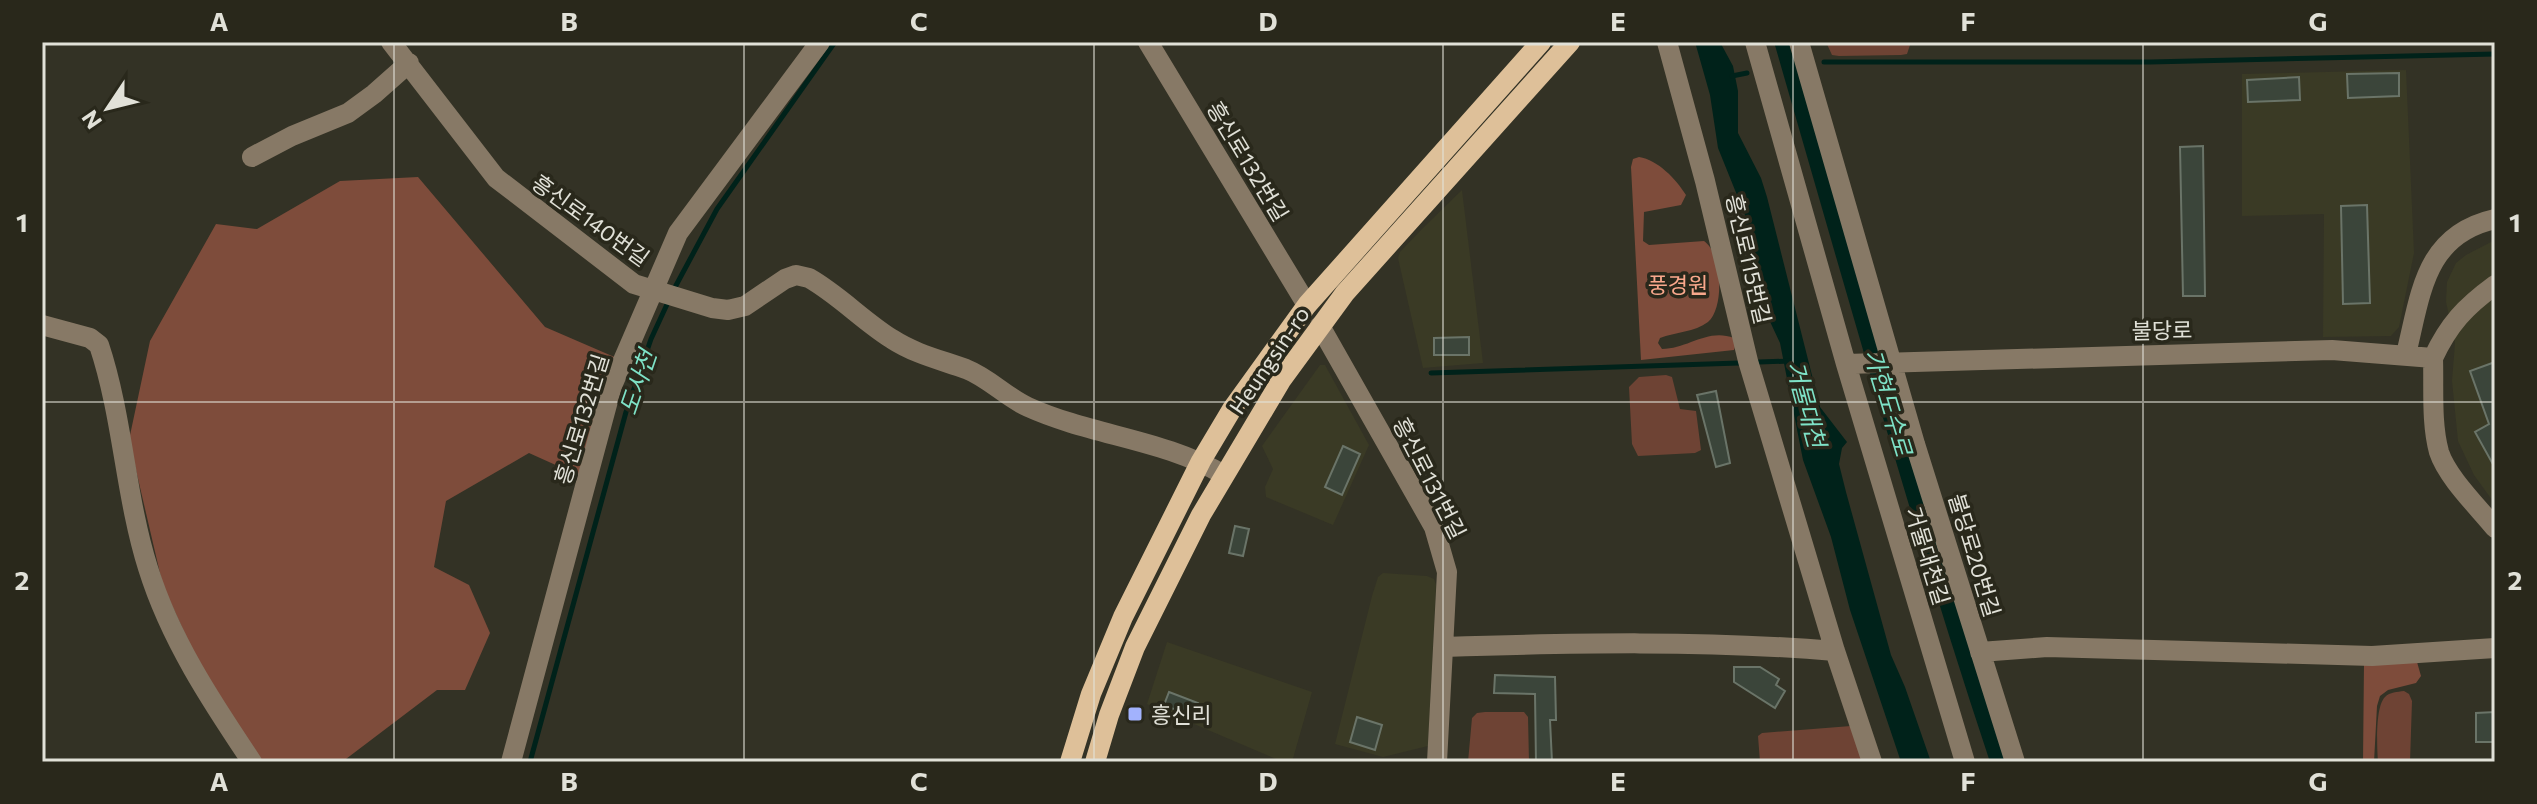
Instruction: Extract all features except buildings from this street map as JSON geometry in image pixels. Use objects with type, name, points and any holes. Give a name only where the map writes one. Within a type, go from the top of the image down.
[{"type":"main road","name":"Heungsin-ro","points":[[1070,762],[1102,664],[1201,461],[1232,409],[1307,305],[1541,42]]},
{"type":"main road","name":"Heungsin-ro","points":[[1095,762],[1135,647],[1201,515],[1282,379],[1379,253],[1570,42]]},
{"type":"street","name":"흥신로140번길","points":[[391,42],[496,178],[592,249],[621,276],[665,294],[728,310],[745,306],[785,279],[796,275],[809,278],[894,341],[918,353],[966,369],[1025,406],[1201,461],[1224,475]]},
{"type":"street","name":"흥신로132번길","points":[[511,762],[612,386],[665,294],[678,233],[820,42]]},
{"type":"street","name":"흥신로132번길","points":[[1148,42],[1307,305]]},
{"type":"street","name":"흥신로115번길","points":[[1667,42],[1698,151],[1748,361],[1835,651],[1872,762]]},
{"type":"street","points":[[1755,42],[1846,364]]},
{"type":"street","name":"불당로20번길","points":[[1799,42],[1915,444],[2015,762]]},
{"type":"street","points":[[252,157],[292,136],[348,113],[409,63]]},
{"type":"street","points":[[2406,354],[2423,283],[2434,259],[2445,245],[2461,233],[2481,222],[2495,219]]},
{"type":"street","points":[[2495,285],[2461,312],[2446,330],[2433,358],[2435,429],[2440,454],[2451,473],[2495,528]]},
{"type":"street","points":[[42,325],[90,338],[99,345],[139,536],[160,601],[207,694],[252,762]]},
{"type":"street","name":"흥신로131번길","points":[[1320,326],[1434,527],[1444,554],[1447,572],[1437,762]]},
{"type":"street","name":"불당로","points":[[1846,364],[2332,350],[2433,358]]},
{"type":"street","name":"거물대천길","points":[[1846,364],[1965,762]]},
{"type":"street","points":[[1444,647],[1561,643],[1748,645],[1835,651]]},
{"type":"street","points":[[1980,652],[2059,647],[2372,656],[2495,648]]},
{"type":"shaded area","points":[[1826,42],[1911,42],[1907,54],[1839,56],[1832,55]]},
{"type":"shaded area","points":[[2406,70],[2414,253],[2399,327],[2391,336],[2323,337],[2324,214],[2242,216],[2242,74]]},
{"type":"shaded area","points":[[1462,190],[1483,363],[1423,368],[1398,258],[1400,252]]},
{"type":"shaded area","points":[[2495,240],[2495,504],[2474,475],[2458,441],[2452,381],[2455,343],[2446,302],[2447,282],[2456,263]]},
{"type":"shaded area","points":[[1320,365],[1325,365],[1369,445],[1333,525],[1266,497],[1265,487],[1273,469],[1262,446]]},
{"type":"shaded area","points":[[1639,377],[1672,377],[1680,409],[1696,411],[1701,450],[1695,453],[1638,456],[1632,444],[1629,387]]},
{"type":"shaded area","points":[[1383,573],[1427,576],[1434,579],[1436,585],[1428,746],[1383,757],[1335,744],[1372,596],[1378,577]]},
{"type":"shaded area","points":[[1167,642],[1312,692],[1292,762],[1283,762],[1147,704]]},
{"type":"shaded area","points":[[2404,691],[2412,701],[2410,762],[2378,762],[2377,728],[2382,702],[2389,694]]},
{"type":"shaded area","points":[[1524,712],[1528,717],[1529,762],[1468,762],[1472,718],[1477,713]]},
{"type":"shaded area","points":[[1851,726],[1867,762],[1760,762],[1758,736],[1762,733]]},
{"type":"green space","name":"풍경원","points":[[1639,157],[1666,171],[1686,195],[1681,205],[1644,212],[1643,241],[1649,245],[1704,241],[1710,247],[1718,268],[1717,305],[1708,322],[1660,338],[1658,343],[1662,349],[1706,337],[1724,336],[1734,338],[1734,350],[1641,360],[1631,167],[1633,159]]},
{"type":"green space","points":[[418,177],[545,327],[619,359],[589,480],[529,453],[446,501],[434,567],[469,585],[490,633],[465,690],[437,690],[342,762],[252,762],[216,701],[163,586],[129,440],[150,341],[216,224],[257,229],[340,181]]},
{"type":"green space","points":[[2417,662],[2421,676],[2416,683],[2388,690],[2380,696],[2374,762],[2363,762],[2364,663]]},
{"type":"water","name":"거물대천","points":[[1695,42],[1720,42],[1733,66],[1738,91],[1738,133],[1767,197],[1820,407],[1847,442],[1842,448],[1839,464],[1846,492],[1891,655],[1931,762],[1901,762],[1850,610],[1831,537],[1803,460],[1780,343],[1766,313],[1747,243],[1745,215],[1718,148],[1710,95]]},
{"type":"water","name":"가현도수로","points":[[1774,42],[1789,42],[2005,762],[1990,762],[1961,673]]},
{"type":"waterway","name":"도사천","points":[[673,291],[717,209],[835,42]]},
{"type":"waterway","points":[[1824,62],[2150,62],[2495,54]]},
{"type":"waterway","points":[[1732,76],[1747,73]]},
{"type":"waterway","name":"도사천","points":[[530,762],[626,412],[651,339],[669,300]]},
{"type":"waterway","name":"거물대천","points":[[1759,362],[1790,361]]},
{"type":"waterway","points":[[1431,373],[1739,363]]},
{"type":"place","name":"흥신리","points":[[1135,714]]}]
